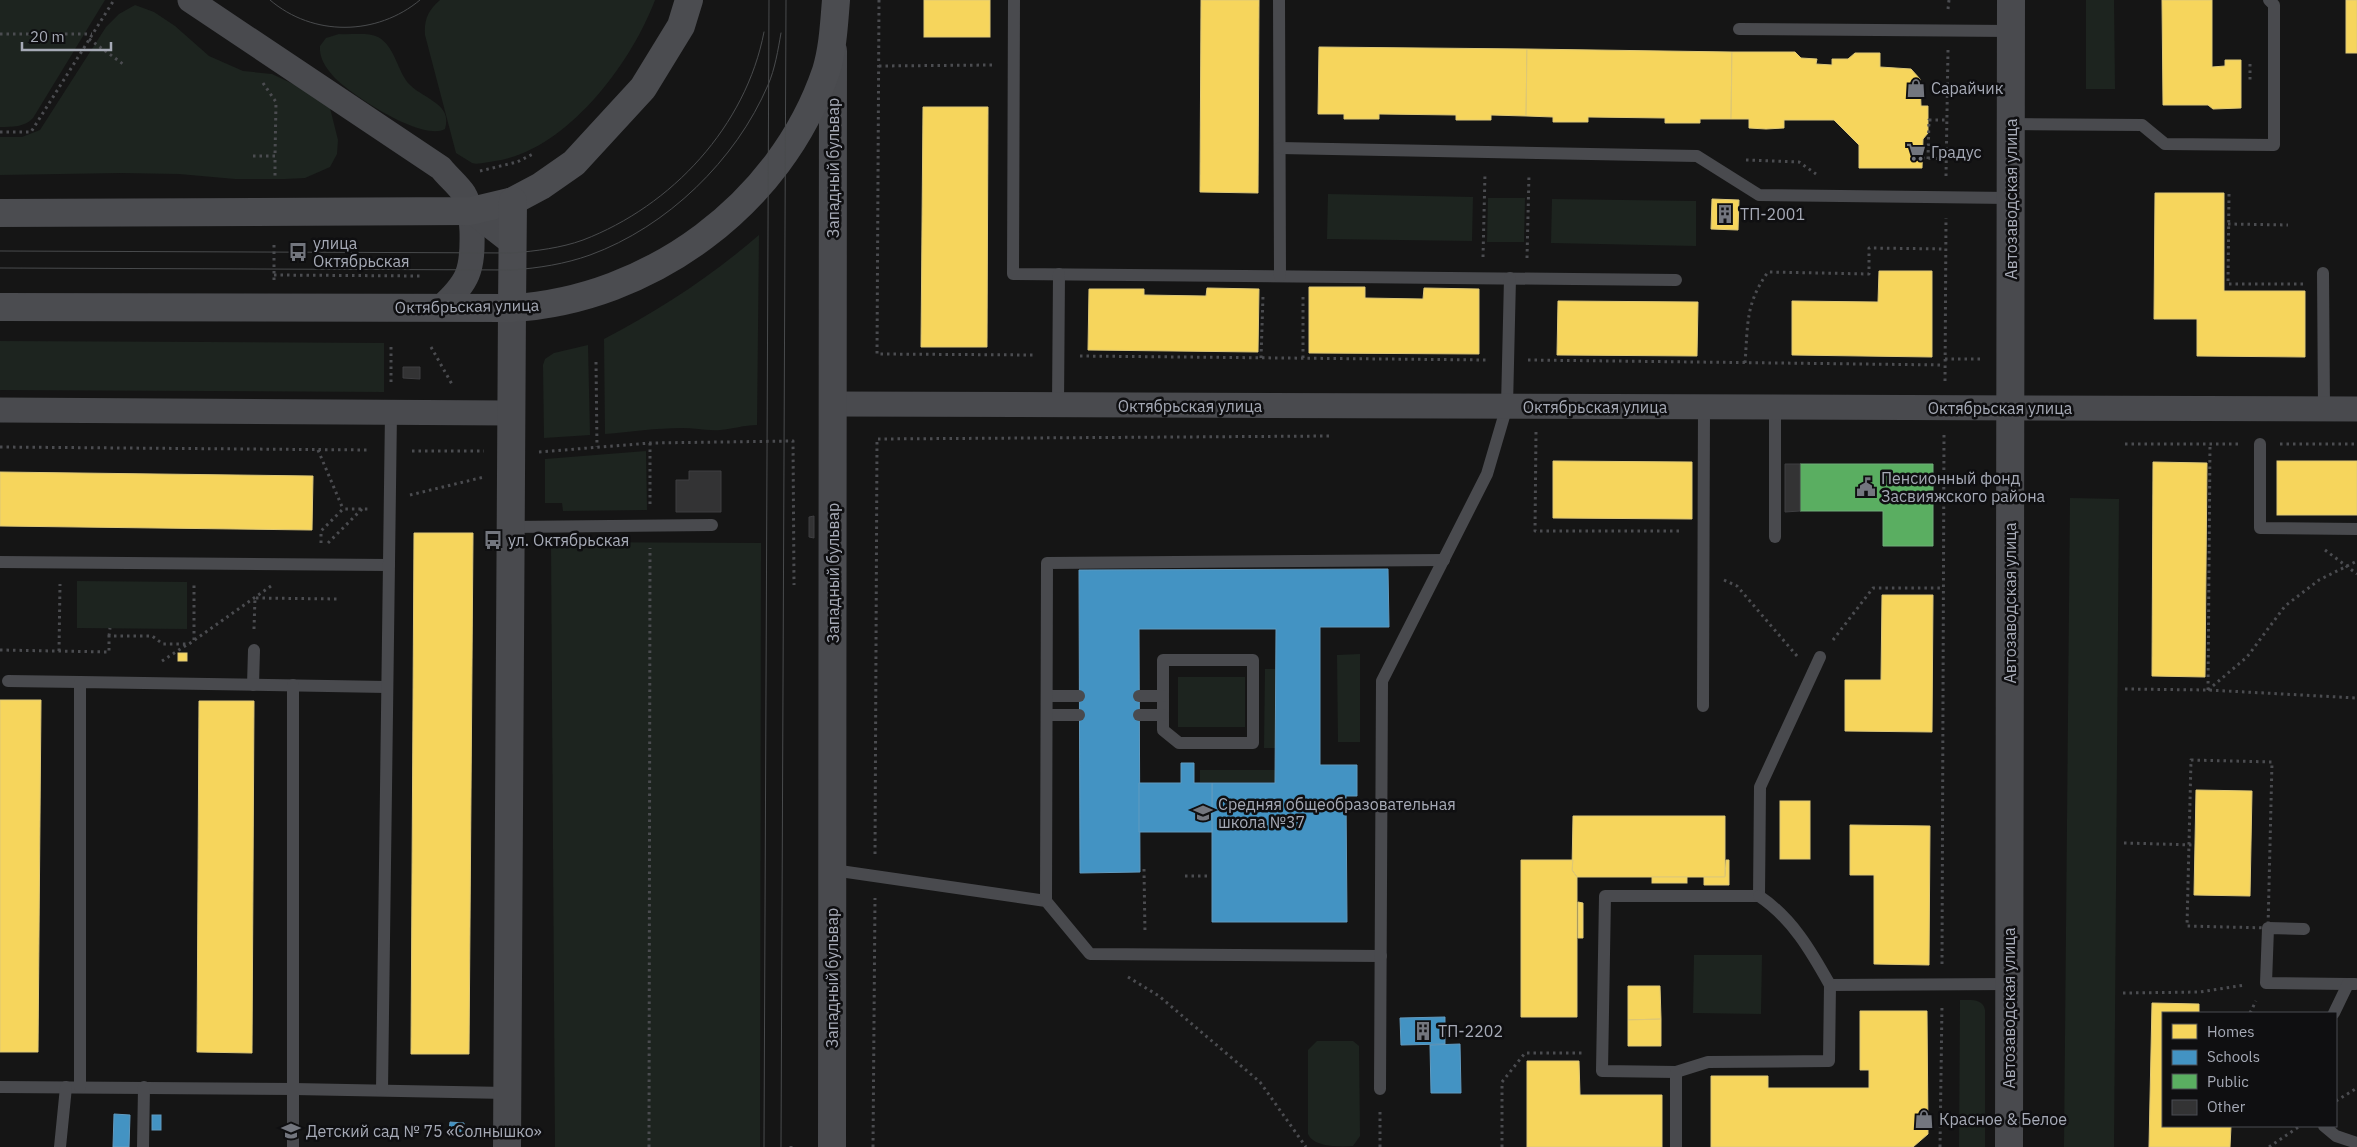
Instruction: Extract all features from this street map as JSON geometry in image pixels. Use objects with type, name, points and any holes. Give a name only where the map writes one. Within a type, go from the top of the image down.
[{"type":"main road","points":[[0,213],[471,211],[513,201],[541,186],[574,163],[643,88],[681,26],[689,0]]},
{"type":"main road","name":"Западный бульвар","points":[[833,37],[836,0]]},
{"type":"main road","name":"Октябрьская улица","points":[[0,308],[512,308],[567,301],[610,290],[647,273],[683,252],[712,231],[742,202],[786,150],[816,95],[826,70],[833,37]]},
{"type":"main road","points":[[512,308],[513,201]]},
{"type":"street","points":[[190,0],[444,172],[464,194],[471,211],[472,253],[470,270],[457,293],[440,308]]},
{"type":"street","name":"Автозаводская улица","points":[[2009,1147],[2011,0]]},
{"type":"street","name":"Западный бульвар","points":[[832,1147],[833,37]]},
{"type":"street","points":[[471,211],[512,243]]},
{"type":"street","points":[[507,1147],[512,308]]},
{"type":"street","name":"Октябрьская улица","points":[[833,404],[2357,409]]},
{"type":"street","points":[[0,410],[511,413]]},
{"type":"lane","points":[[1014,0],[1013,274],[1676,280]]},
{"type":"lane","points":[[1279,0],[1280,276]]},
{"type":"lane","points":[[2011,124],[2142,125],[2165,144],[2274,145],[2274,6],[2269,0]]},
{"type":"lane","points":[[1739,29],[2011,31]]},
{"type":"lane","points":[[1280,148],[1697,156],[1759,195],[2010,198]]},
{"type":"lane","points":[[1058,405],[1059,274]]},
{"type":"lane","points":[[1380,1089],[1382,681],[1488,474],[1507,406],[1510,278]]},
{"type":"lane","points":[[2323,279],[2324,409]]},
{"type":"lane","points":[[1703,706],[1704,407]]},
{"type":"lane","points":[[1775,408],[1775,536]]},
{"type":"lane","points":[[382,1090],[391,412]]},
{"type":"lane","points":[[2260,444],[2260,528],[2357,529]]},
{"type":"lane","points":[[510,527],[712,525]]},
{"type":"lane","points":[[1380,956],[1090,954],[1046,901],[1047,563],[1444,560]]},
{"type":"lane","points":[[0,562],[389,565]]},
{"type":"lane","points":[[253,685],[254,650]]},
{"type":"lane","points":[[1759,896],[1760,788],[1820,656]]},
{"type":"lane","points":[[1163,660],[1254,660],[1253,744],[1179,743],[1163,730],[1163,696],[1163,660]]},
{"type":"lane","points":[[8,681],[387,687]]},
{"type":"lane","points":[[80,682],[80,1087]]},
{"type":"lane","points":[[293,685],[293,1147]]},
{"type":"lane","points":[[1047,696],[1079,696]]},
{"type":"lane","points":[[1139,696],[1163,696]]},
{"type":"lane","points":[[1046,716],[1079,715]]},
{"type":"lane","points":[[1139,715],[1163,716]]},
{"type":"lane","points":[[833,870],[1046,901]]},
{"type":"lane","points":[[1604,896],[1759,896],[1778,909],[1810,948],[1830,985],[1829,1061],[1708,1062],[1676,1072],[1602,1071],[1604,896]]},
{"type":"lane","points":[[2304,929],[2268,928],[2266,982],[2353,984]]},
{"type":"lane","points":[[1830,985],[2009,984]]},
{"type":"lane","points":[[2335,1012],[2353,984]]},
{"type":"lane","points":[[1676,1072],[1676,1147]]},
{"type":"lane","points":[[0,1087],[144,1087],[507,1093]]},
{"type":"lane","points":[[60,1147],[66,1087]]},
{"type":"lane","points":[[143,1147],[144,1087]]},
{"type":"lane","points":[[2325,1127],[2336,1136],[2357,1143]]},
{"type":"path","points":[[0,132],[31,132],[114,0]]},
{"type":"path","points":[[879,0],[878,354],[1944,365],[1940,1147]]},
{"type":"path","points":[[0,34],[92,34]]},
{"type":"path","points":[[89,40],[123,64]]},
{"type":"path","points":[[2250,64],[2250,83]]},
{"type":"path","points":[[879,66],[1014,65]]},
{"type":"path","points":[[259,78],[276,102],[275,178]]},
{"type":"path","points":[[1928,159],[1930,120],[1947,120]]},
{"type":"path","points":[[444,172],[483,171],[517,162],[541,150]]},
{"type":"path","points":[[1482,278],[1486,152]]},
{"type":"path","points":[[1527,278],[1530,153]]},
{"type":"path","points":[[254,156],[275,156]]},
{"type":"path","points":[[1922,158],[1947,159]]},
{"type":"path","points":[[2229,194],[2228,284],[2323,279]]},
{"type":"path","points":[[2228,224],[2288,225]]},
{"type":"path","points":[[274,241],[274,282]]},
{"type":"path","points":[[1745,363],[1749,309],[1755,290],[1768,272],[1869,274],[1869,248],[1946,249]]},
{"type":"path","points":[[274,275],[420,276]]},
{"type":"path","points":[[1261,358],[1263,276]]},
{"type":"path","points":[[1302,358],[1304,276]]},
{"type":"path","points":[[391,347],[391,412]]},
{"type":"path","points":[[596,362],[597,447]]},
{"type":"path","points":[[1536,407],[1535,531],[1704,531]]},
{"type":"path","points":[[1499,434],[1536,434]]},
{"type":"path","points":[[873,1147],[877,439],[1331,436]]},
{"type":"path","points":[[534,452],[650,443],[793,440],[794,585]]},
{"type":"path","points":[[648,1147],[650,443]]},
{"type":"path","points":[[2208,690],[2210,444]]},
{"type":"path","points":[[0,447],[489,451]]},
{"type":"path","points":[[318,450],[343,509]]},
{"type":"path","points":[[362,509],[320,551],[321,531],[343,509],[362,509],[390,504],[489,475]]},
{"type":"path","points":[[2208,690],[2247,657],[2285,606],[2318,580],[2357,561]]},
{"type":"path","points":[[59,651],[60,563]]},
{"type":"path","points":[[194,641],[195,563]]},
{"type":"path","points":[[1704,569],[1737,586],[1812,674]]},
{"type":"path","points":[[1820,656],[1873,588],[1944,588]]},
{"type":"path","points":[[109,636],[152,636],[163,644],[189,644],[255,598],[338,599]]},
{"type":"path","points":[[254,650],[255,598]]},
{"type":"path","points":[[0,650],[109,652],[110,628]]},
{"type":"path","points":[[2125,689],[2208,690],[2357,698]]},
{"type":"path","points":[[2191,760],[2272,762],[2268,928],[2187,926],[2191,760]]},
{"type":"path","points":[[2124,843],[2195,845]]},
{"type":"path","points":[[1144,869],[1146,954]]},
{"type":"path","points":[[1185,876],[1210,876]]},
{"type":"path","points":[[1090,954],[1159,996],[1222,1048],[1260,1082],[1306,1147]]},
{"type":"path","points":[[2123,993],[2200,992],[2246,985]]},
{"type":"path","points":[[1502,1147],[1502,1082],[1525,1053],[1602,1053]]},
{"type":"path","points":[[2337,1101],[2357,1088]]},
{"type":"path","points":[[1380,1089],[1380,1147]]},
{"type":"path","points":[[2269,1147],[2299,1127]]},
{"type":"shaded area","points":[[0,0],[105,0],[33,118],[22,125],[14,127],[0,127]]},
{"type":"shaded area","points":[[440,0],[655,0],[630,51],[613,76],[593,101],[570,123],[547,141],[521,154],[477,164],[456,153],[425,35],[425,24],[428,16],[432,8]]},
{"type":"shaded area","points":[[2086,0],[2114,0],[2115,89],[2086,89]]},
{"type":"shaded area","points":[[135,5],[154,12],[175,26],[209,56],[243,71],[272,74],[306,90],[330,108],[338,140],[337,154],[330,167],[305,178],[285,179],[235,179],[179,174],[121,173],[0,175],[0,137],[22,137],[40,130],[106,27],[119,14]]},
{"type":"shaded area","points":[[339,34],[369,35],[384,41],[393,53],[410,85],[441,108],[445,114],[445,129],[434,131],[420,129],[404,123],[370,104],[342,85],[326,66],[320,50],[320,46],[326,38]]},
{"type":"shaded area","points":[[1328,194],[1473,197],[1472,241],[1327,239]]},
{"type":"shaded area","points":[[1488,198],[1525,198],[1524,242],[1487,242]]},
{"type":"shaded area","points":[[1552,199],[1696,201],[1696,246],[1551,243]]},
{"type":"shaded area","points":[[759,235],[757,425],[720,430],[672,428],[605,434],[604,339],[684,292]]},
{"type":"shaded area","points":[[0,341],[384,343],[384,392],[0,390]]},
{"type":"shaded area","points":[[588,345],[590,435],[544,438],[543,365],[545,359],[554,353]]},
{"type":"shaded area","points":[[646,451],[647,510],[563,511],[562,503],[545,503],[545,459]]},
{"type":"shaded area","points":[[2070,498],[2119,499],[2114,1147],[2064,1147]]},
{"type":"shaded area","points":[[551,542],[761,543],[760,1147],[555,1147]]},
{"type":"shaded area","points":[[77,581],[187,582],[187,629],[77,628]]},
{"type":"shaded area","points":[[1360,654],[1360,742],[1338,742],[1337,655]]},
{"type":"shaded area","points":[[1265,669],[1275,669],[1275,748],[1264,748]]},
{"type":"shaded area","points":[[1178,677],[1245,677],[1245,727],[1178,727]]},
{"type":"shaded area","points":[[1200,770],[1275,770],[1275,782],[1200,782]]},
{"type":"shaded area","points":[[1694,955],[1762,955],[1761,1014],[1693,1013]]},
{"type":"shaded area","points":[[1960,1000],[1972,1000],[1982,1003],[1985,1010],[1985,1147],[1959,1147]]},
{"type":"shaded area","points":[[1317,1041],[1353,1041],[1359,1046],[1360,1136],[1353,1146],[1321,1144],[1315,1142],[1308,1134],[1308,1050]]},
{"type":"building: Homes","points":[[924,0],[990,0],[990,37],[924,37]]},
{"type":"building: Homes","points":[[1201,0],[1259,0],[1258,193],[1200,192]]},
{"type":"building: Homes","points":[[2162,0],[2212,0],[2212,67],[2225,66],[2225,60],[2241,60],[2241,108],[2213,109],[2208,105],[2163,105]]},
{"type":"building: Homes","points":[[2346,0],[2357,0],[2357,53],[2346,53]]},
{"type":"building: Homes","points":[[1319,47],[1527,49],[1526,116],[1491,115],[1491,120],[1456,120],[1456,115],[1379,114],[1379,119],[1344,119],[1344,114],[1318,114]]},
{"type":"building: Homes","points":[[1527,49],[1732,52],[1731,119],[1700,119],[1700,123],[1665,123],[1665,118],[1588,117],[1588,122],[1553,122],[1553,117],[1526,116]]},
{"type":"building: Homes","points":[[1732,52],[1795,52],[1801,58],[1817,59],[1816,64],[1832,65],[1832,59],[1848,59],[1855,53],[1880,53],[1880,67],[1911,69],[1920,79],[1921,106],[1928,106],[1928,133],[1923,139],[1922,168],[1859,168],[1859,145],[1834,120],[1784,120],[1784,128],[1766,129],[1749,128],[1749,119],[1731,119]]},
{"type":"building: Homes","points":[[923,107],[988,107],[987,347],[921,347]]},
{"type":"building: Homes","points":[[2155,193],[2224,193],[2224,291],[2305,291],[2305,357],[2197,356],[2197,319],[2154,319]]},
{"type":"building: Homes","name":"ТП-2001","points":[[1712,199],[1739,200],[1738,230],[1711,229]]},
{"type":"building: Homes","points":[[1879,271],[1932,271],[1932,357],[1792,355],[1792,301],[1878,302]]},
{"type":"building: Homes","points":[[1309,287],[1365,287],[1365,298],[1423,299],[1424,288],[1479,289],[1479,354],[1309,353]]},
{"type":"building: Homes","points":[[1207,288],[1259,289],[1258,352],[1088,350],[1089,289],[1144,289],[1144,295],[1206,296]]},
{"type":"building: Homes","points":[[1558,301],[1698,302],[1697,356],[1557,355]]},
{"type":"building: Homes","points":[[1553,461],[1692,462],[1692,519],[1553,518]]},
{"type":"building: Homes","points":[[2277,461],[2357,461],[2357,515],[2277,515]]},
{"type":"building: Homes","points":[[2153,462],[2207,463],[2205,677],[2152,676]]},
{"type":"building: Homes","points":[[0,472],[313,476],[312,530],[0,526]]},
{"type":"building: Homes","points":[[414,533],[473,533],[469,1054],[411,1054]]},
{"type":"building: Homes","points":[[1882,595],[1933,595],[1932,732],[1845,731],[1845,680],[1881,680]]},
{"type":"building: Homes","points":[[178,653],[187,653],[187,661],[178,661]]},
{"type":"building: Homes","points":[[0,700],[41,700],[38,1052],[0,1052]]},
{"type":"building: Homes","points":[[199,701],[254,701],[252,1053],[197,1052]]},
{"type":"building: Homes","points":[[2196,790],[2252,791],[2250,896],[2194,895]]},
{"type":"building: Homes","points":[[1780,801],[1810,801],[1810,859],[1780,859]]},
{"type":"building: Homes","points":[[1573,816],[1725,816],[1725,877],[1577,877],[1572,870]]},
{"type":"building: Homes","points":[[1850,825],[1930,826],[1929,965],[1874,964],[1874,875],[1850,875]]},
{"type":"building: Homes","points":[[1521,860],[1573,860],[1572,870],[1577,877],[1577,1017],[1521,1017]]},
{"type":"building: Homes","points":[[1726,860],[1729,860],[1729,885],[1704,885],[1704,877],[1725,877]]},
{"type":"building: Homes","points":[[1652,877],[1687,877],[1687,883],[1652,883]]},
{"type":"building: Homes","points":[[1578,902],[1583,903],[1583,938],[1578,938]]},
{"type":"building: Homes","points":[[1628,986],[1660,986],[1661,1019],[1628,1020]]},
{"type":"building: Homes","points":[[2152,1003],[2199,1004],[2199,1012],[2162,1012],[2162,1127],[2231,1127],[2230,1147],[2149,1147]]},
{"type":"building: Homes","points":[[1860,1011],[1927,1011],[1928,1134],[1913,1147],[1711,1147],[1711,1076],[1768,1076],[1768,1088],[1869,1088],[1869,1070],[1860,1070]]},
{"type":"building: Homes","points":[[1661,1019],[1661,1046],[1628,1046],[1628,1020]]},
{"type":"building: Homes","points":[[1527,1061],[1579,1061],[1580,1095],[1662,1095],[1662,1147],[1527,1147]]},
{"type":"building: Schools","points":[[1388,569],[1389,627],[1320,627],[1320,765],[1357,765],[1357,796],[1346,796],[1347,922],[1212,922],[1212,783],[1275,783],[1276,629],[1139,629],[1140,872],[1080,873],[1079,570]]},
{"type":"building: Schools","points":[[1181,763],[1194,763],[1194,783],[1212,783],[1212,832],[1139,832],[1139,783],[1181,783]]},
{"type":"building: Schools","name":"ТП-2202","points":[[1445,1017],[1445,1044],[1401,1045],[1400,1018]]},
{"type":"building: Schools","points":[[1460,1044],[1461,1093],[1431,1093],[1430,1045]]},
{"type":"building: Schools","points":[[114,1114],[130,1115],[129,1147],[113,1147]]},
{"type":"building: Schools","points":[[152,1115],[161,1115],[161,1130],[152,1130]]},
{"type":"building: Schools","points":[[450,1122],[464,1123],[464,1132],[449,1131]]},
{"type":"building: Public","name":"Пенсионный фонд Засвияжского района","points":[[1800,464],[1933,464],[1933,546],[1883,546],[1883,511],[1800,511]]},
{"type":"building: Other","points":[[403,367],[420,367],[420,379],[403,378]]},
{"type":"building: Other","points":[[1785,464],[1800,464],[1800,511],[1785,512]]},
{"type":"building: Other","points":[[689,471],[721,471],[721,512],[676,512],[676,480],[689,480]]},
{"type":"building: Other","points":[[814,516],[814,538],[809,537],[809,517]]},
{"type":"tram line","points":[[270,0],[287,12],[306,21],[325,26],[345,27],[365,26],[384,20],[403,12],[420,0]]},
{"type":"tram line","points":[[764,1147],[769,0]]},
{"type":"tram line","points":[[781,1147],[786,0]]},
{"type":"tram line","points":[[0,251],[512,253],[548,249],[575,243],[616,225],[646,206],[675,184],[700,158],[722,130],[741,99],[755,67],[764,32]]},
{"type":"tram line","points":[[0,268],[512,270],[552,265],[581,258],[618,243],[646,227],[672,209],[696,188],[718,164],[738,139],[768,85],[781,33]]},
{"type":"place","name":"Сарайчик","points":[[1916,88]]},
{"type":"place","name":"Градус","points":[[1916,152]]},
{"type":"place","name":"ТП-2001","points":[[1725,214]]},
{"type":"place","name":"улица Октябрьская","points":[[298,252]]},
{"type":"place","name":"Пенсионный фонд Засвияжского района","points":[[1866,487]]},
{"type":"place","name":"ул. Октябрьская","points":[[493,540]]},
{"type":"place","name":"Средняя общеобразовательная школа №37","points":[[1203,813]]},
{"type":"place","name":"ТП-2202","points":[[1423,1031]]},
{"type":"place","name":"Красное & Белое","points":[[1924,1119]]},
{"type":"place","name":"Детский сад № 75 «Солнышко»","points":[[291,1131]]}]
